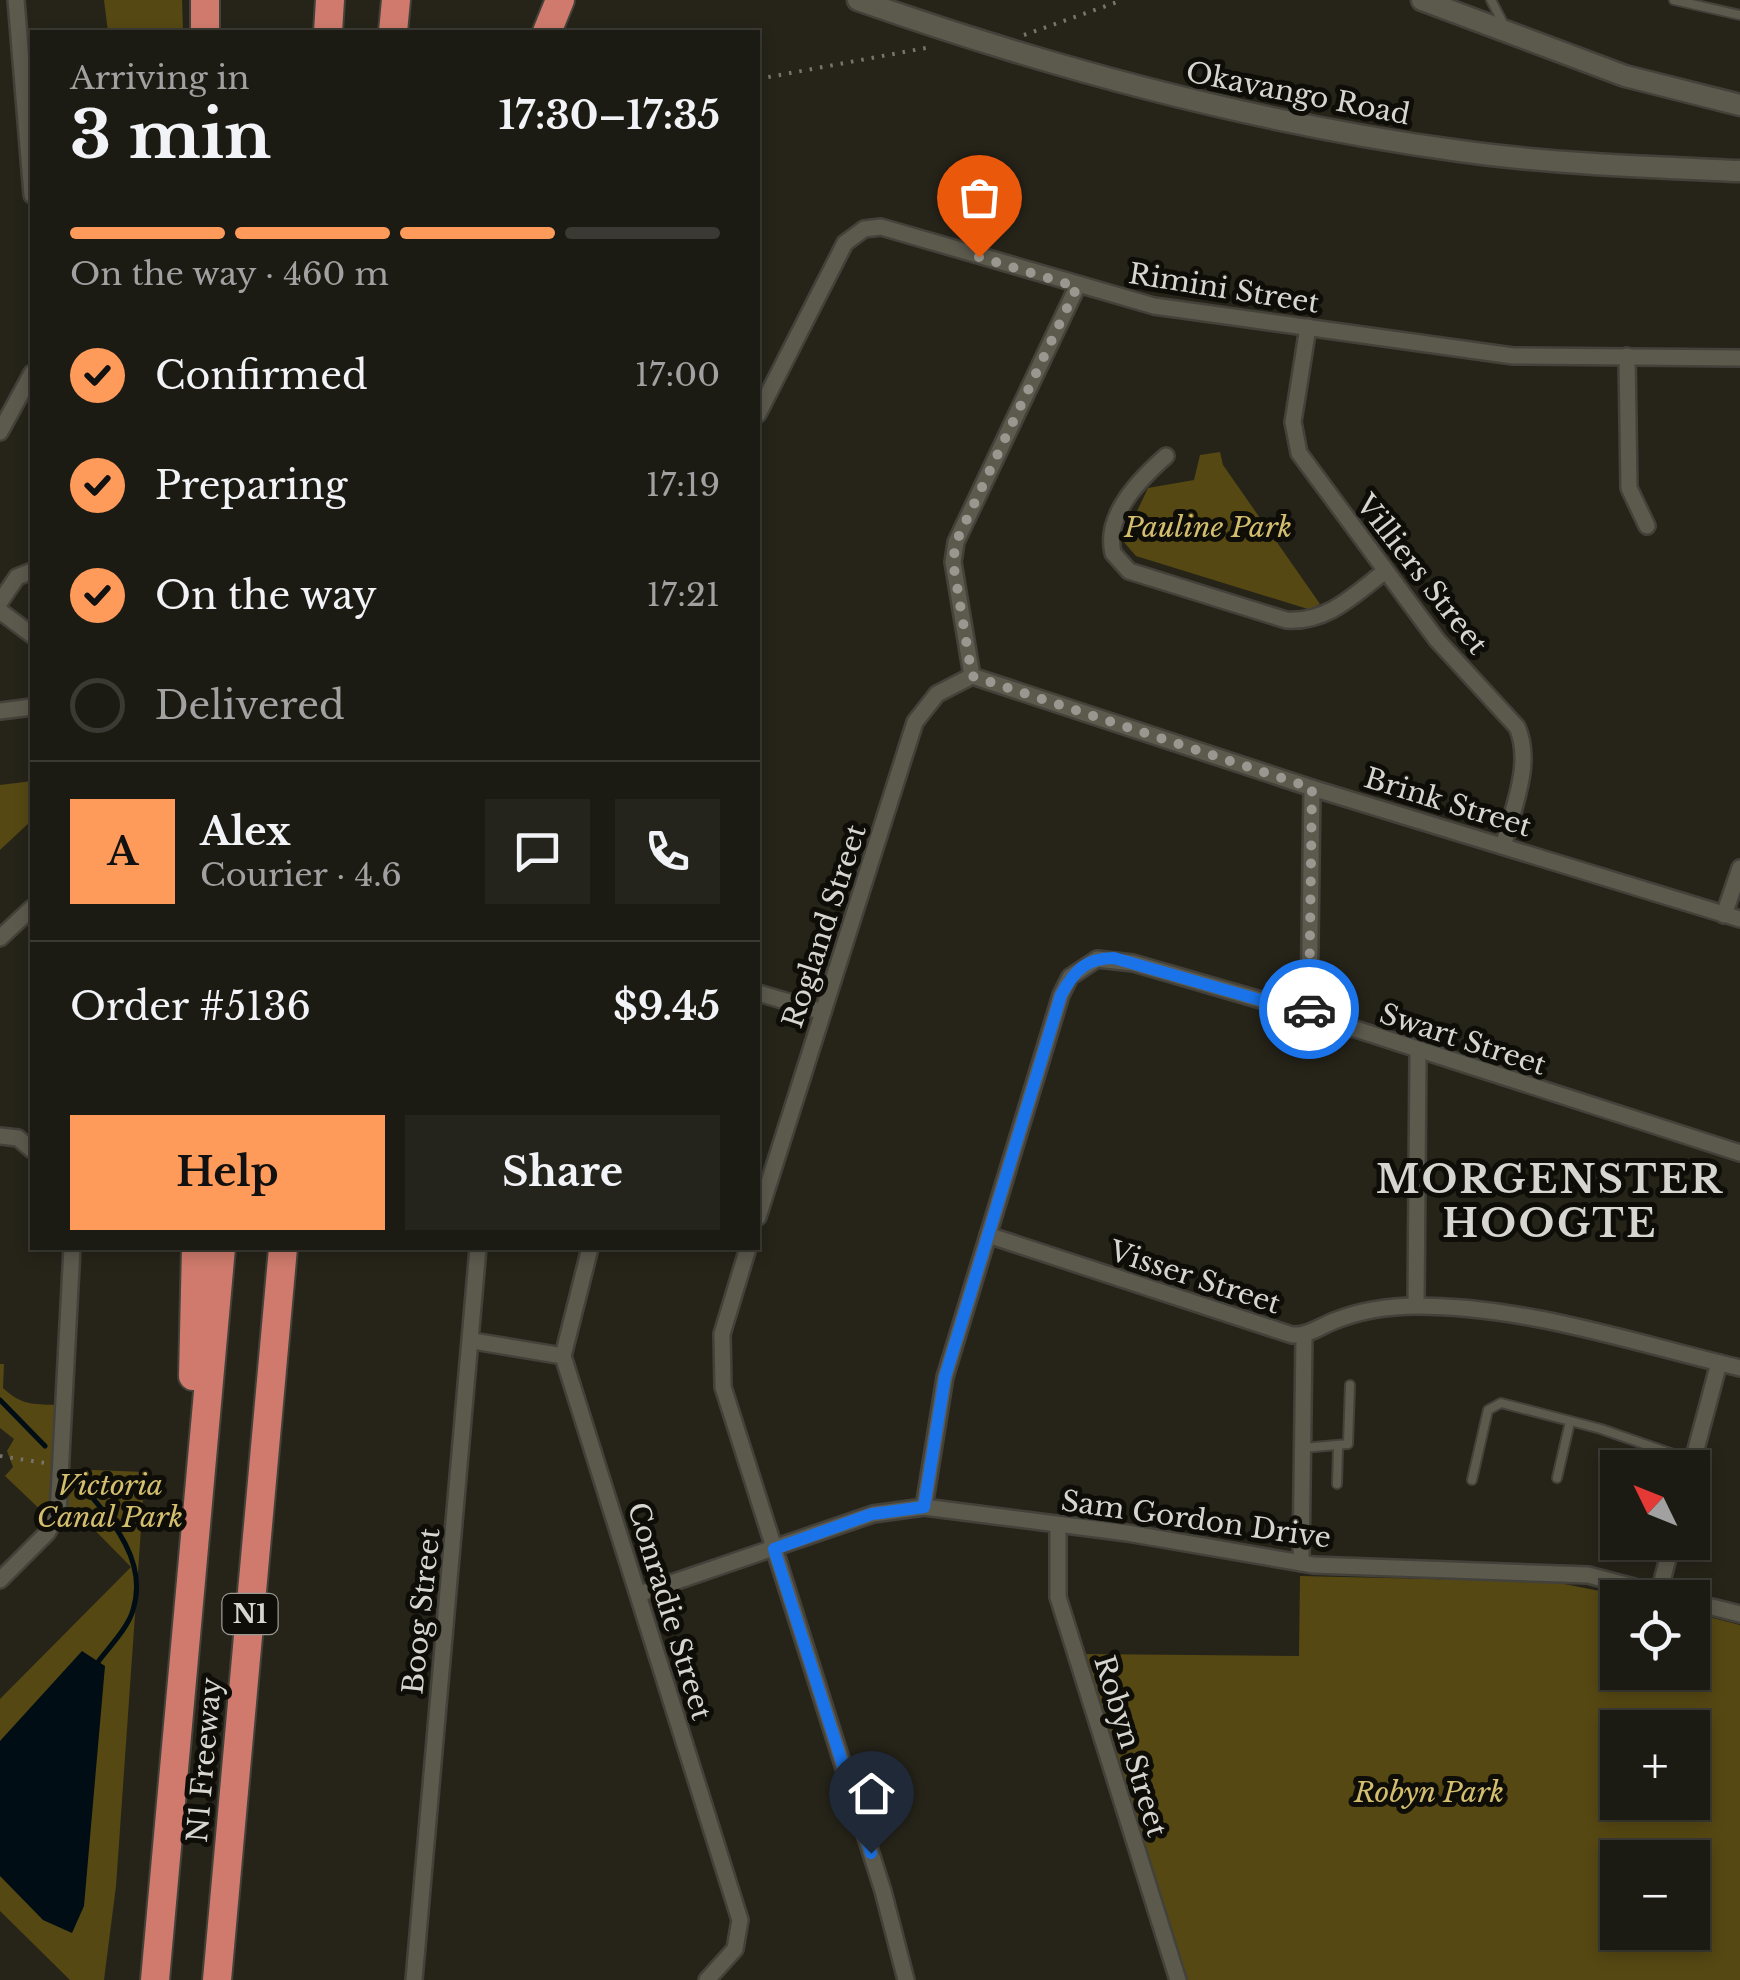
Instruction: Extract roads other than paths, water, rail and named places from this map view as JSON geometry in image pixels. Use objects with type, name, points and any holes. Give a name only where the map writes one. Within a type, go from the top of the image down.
[{"type":"highway","points":[[205,0],[205,30]]},
{"type":"highway","points":[[328,30],[330,0]]},
{"type":"highway","points":[[393,30],[396,0]]},
{"type":"highway","points":[[536,30],[542,0]]},
{"type":"highway","points":[[548,30],[560,0]]},
{"type":"highway","points":[[193,1572],[196,1250]]},
{"type":"highway","name":"N1 Freeway","points":[[155,1980],[221,1250]]},
{"type":"highway","name":"N1 Freeway","points":[[217,1980],[283,1250]]},
{"type":"highway","points":[[264,1464],[295,1250]]},
{"type":"main road","name":"Okavango Road","points":[[858,0],[1067,69],[1322,129],[1463,152],[1740,171]]},
{"type":"main road","points":[[1422,0],[1625,76],[1740,105]]},
{"type":"street","points":[[16,0],[30,171]]},
{"type":"street","name":"Rimini Street","points":[[760,410],[845,242],[864,230],[881,227],[1077,287],[1154,306],[1512,356],[1740,358]]},
{"type":"street","points":[[972,676],[953,562],[956,542],[1077,287]]},
{"type":"street","name":"Villiers Street","points":[[1308,326],[1294,440],[1384,572],[1437,640],[1517,727],[1524,742],[1524,760],[1504,844]]},
{"type":"street","points":[[1626,356],[1629,488],[1646,526]]},
{"type":"street","points":[[0,432],[30,377]]},
{"type":"street","points":[[1166,456],[1138,480],[1112,527],[1112,553],[1129,571],[1286,620],[1305,622],[1342,604],[1384,572]]},
{"type":"street","points":[[0,602],[17,577],[30,572]]},
{"type":"street","points":[[0,612],[30,634]]},
{"type":"street","name":"Brink Street","points":[[972,676],[1312,788],[1732,917]]},
{"type":"street","name":"Rogland Street","points":[[760,1211],[914,722],[937,694],[972,676]]},
{"type":"street","points":[[0,711],[30,707]]},
{"type":"street","points":[[1309,1014],[1312,788]]},
{"type":"street","points":[[1732,917],[1740,868]]},
{"type":"street","points":[[0,938],[30,910]]},
{"type":"street","name":"Swart Street","points":[[924,1507],[945,1377],[1061,995],[1082,966],[1097,958],[1114,958],[1309,1014],[1418,1053],[1740,1153]]},
{"type":"street","points":[[760,993],[822,1012]]},
{"type":"street","points":[[1416,1306],[1418,1053]]},
{"type":"street","points":[[0,1136],[18,1138],[30,1148]]},
{"type":"street","name":"Visser Street","points":[[988,1236],[1304,1336],[1336,1320],[1416,1306],[1527,1316],[1740,1368]]},
{"type":"street","points":[[0,1580],[54,1524],[72,1250]]},
{"type":"street","name":"Boog Street","points":[[414,1980],[473,1341],[478,1250]]},
{"type":"street","points":[[473,1341],[563,1356],[590,1250]]},
{"type":"street","points":[[747,1250],[722,1334],[720,1368],[883,1891],[906,1980]]},
{"type":"street","points":[[1301,1563],[1304,1336]]},
{"type":"street","name":"Conradie Street","points":[[563,1356],[740,1920],[735,1950],[706,1980]]},
{"type":"street","points":[[1696,1450],[1719,1363]]},
{"type":"street","name":"Sam Gordon Drive","points":[[638,1594],[872,1514],[924,1507],[1301,1563],[1540,1571],[1608,1580]]},
{"type":"street","name":"Robyn Street","points":[[1058,1525],[1058,1597],[1178,1980]]},
{"type":"street","points":[[1710,1606],[1740,1614]]},
{"type":"lane","points":[[1491,0],[1508,32]]},
{"type":"lane","points":[[1674,0],[1740,15]]},
{"type":"lane","points":[[1302,1448],[1338,1449],[1350,1440],[1350,1385]]},
{"type":"lane","points":[[1472,1480],[1492,1406],[1501,1403],[1658,1450]]},
{"type":"lane","points":[[1558,1478],[1570,1422]]},
{"type":"lane","points":[[1647,1450],[1648,1446]]},
{"type":"lane","points":[[1338,1449],[1338,1484]]},
{"type":"waterway","points":[[0,1400],[45,1446]]},
{"type":"waterway","points":[[78,1481],[113,1524],[136,1573],[137,1591],[131,1617],[98,1662]]},
{"type":"district","name":"MORGENSTER HOOGTE","points":[[1550,1202]]},
{"type":"park label","name":"Pauline Park","points":[[1208,527]]},
{"type":"park label","name":"Victoria Canal Park","points":[[110,1501]]},
{"type":"park label","name":"Robyn Park","points":[[1429,1792]]}]
